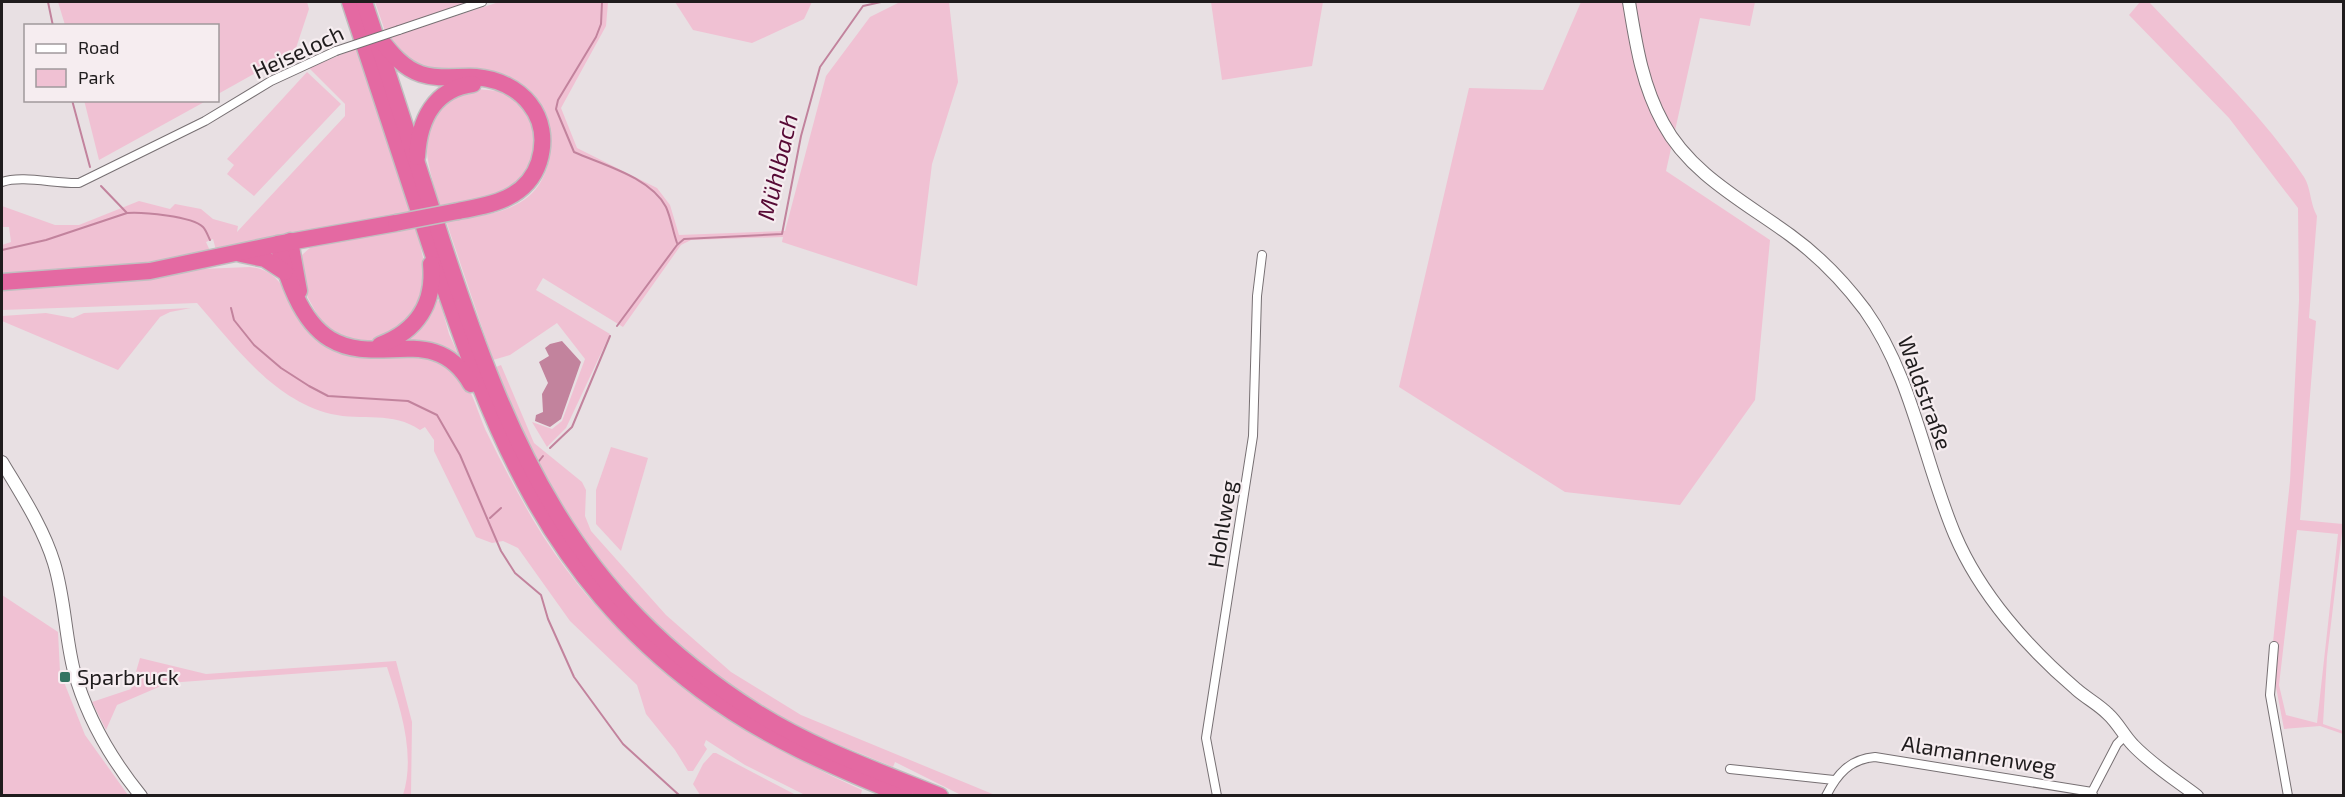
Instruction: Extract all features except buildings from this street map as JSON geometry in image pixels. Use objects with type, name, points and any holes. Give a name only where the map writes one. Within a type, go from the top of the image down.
[{"type":"highway","points":[[350,2],[464,347],[493,421]]},
{"type":"highway","points":[[364,2],[489,377],[513,435],[554,511],[609,585],[678,654],[758,713],[846,758],[940,795]]},
{"type":"highway","points":[[2,282],[150,271],[284,242],[458,211],[505,200],[518,192],[536,169],[542,137],[537,111],[514,88],[501,83],[477,77],[422,74],[398,60],[372,28]]},
{"type":"highway","points":[[417,166],[420,132],[434,103],[446,92],[459,85],[501,83]]},
{"type":"highway","points":[[284,242],[285,272],[314,326],[330,339],[352,347],[422,348],[447,358],[468,378],[493,421],[524,485],[554,535],[601,597],[657,653],[700,690],[769,735],[825,763],[905,795]]},
{"type":"highway","points":[[284,242],[298,280],[300,301]]},
{"type":"highway","points":[[373,348],[401,336],[423,314],[432,278],[429,242]]},
{"type":"highway","points":[[238,253],[265,259],[285,272]]},
{"type":"street","name":"Heiseloch","points":[[2,182],[20,179],[57,184],[79,183],[205,121],[272,81],[336,51],[482,2]]},
{"type":"street","name":"Waldstraße","points":[[1629,2],[1636,50],[1647,88],[1663,124],[1698,168],[1793,237],[1850,291],[1881,335],[1913,413],[1945,512],[1973,570],[2019,632],[2077,691],[2108,713],[2125,736],[2151,761],[2197,795]]},
{"type":"street","name":"Hohlweg","points":[[1217,795],[1206,738],[1253,436],[1257,296],[1262,255]]},
{"type":"street","points":[[2,462],[26,501],[50,550],[65,608],[74,671],[94,725],[109,752],[141,795]]},
{"type":"street","points":[[2274,646],[2270,695],[2288,795]]},
{"type":"street","points":[[2092,794],[2117,744],[2125,736]]},
{"type":"street","name":"Alamannenweg","points":[[1834,780],[1860,758],[1884,758],[2092,794]]},
{"type":"street","points":[[1730,769],[1834,780],[1826,795]]},
{"type":"green space","points":[[58,2],[307,2],[309,9],[295,51],[219,93],[219,24],[65,24]]},
{"type":"green space","points":[[375,2],[479,2],[385,31]]},
{"type":"green space","points":[[499,2],[608,2],[606,26],[561,108],[577,148],[657,188],[670,205],[679,235],[785,231],[826,76],[870,17],[900,2],[949,2],[958,82],[932,164],[917,286],[782,242],[783,237],[691,240],[681,245],[623,327],[543,278],[536,290],[610,334],[566,428],[547,447],[532,422],[552,429],[562,421],[585,359],[557,323],[510,355],[493,360],[446,221],[503,210],[526,198],[537,187],[545,173],[549,158],[548,126],[542,110],[534,96],[411,64],[388,38]]},
{"type":"green space","points":[[675,2],[812,2],[804,19],[752,43],[693,30]]},
{"type":"green space","points":[[1211,2],[1323,2],[1312,66],[1222,80]]},
{"type":"green space","points":[[1581,2],[1755,2],[1750,26],[1700,18],[1666,171],[1770,240],[1755,400],[1680,505],[1565,492],[1399,387],[1469,88],[1543,90]]},
{"type":"green space","points":[[2140,2],[2149,2],[2230,86],[2287,153],[2304,177],[2317,216],[2309,318],[2316,321],[2300,520],[2343,524],[2327,657],[2323,724],[2343,731],[2343,734],[2320,726],[2284,729],[2271,661],[2290,481],[2299,300],[2298,208],[2229,118],[2129,15]],"holes":[[[2297,530],[2338,534],[2317,723],[2286,715],[2279,685]]]},
{"type":"green space","points":[[357,48],[410,212],[339,224],[216,250],[213,239],[206,242],[211,253],[169,262],[2,276],[2,245],[11,242],[9,227],[2,227],[2,206],[55,225],[79,225],[139,201],[170,209],[175,204],[201,209],[213,219],[238,226],[237,232],[345,116],[345,104],[309,68]]},
{"type":"green space","points":[[307,72],[341,104],[254,196],[227,174],[234,165],[227,159]]},
{"type":"green space","points":[[477,89],[504,93],[516,100],[525,110],[534,136],[535,151],[532,165],[526,177],[516,186],[479,200],[440,207],[427,151],[427,134],[431,120],[440,107],[455,97]]},
{"type":"green space","points":[[84,102],[204,102],[99,160]]},
{"type":"green space","points":[[416,227],[428,279],[421,311],[383,339],[368,341],[347,338],[326,326],[306,294],[298,263],[302,255],[312,246]]},
{"type":"green space","points":[[250,267],[265,271],[275,278],[283,287],[301,323],[320,343],[339,352],[357,356],[427,357],[443,364],[460,376],[469,389],[492,444],[532,518],[562,564],[596,606],[634,644],[718,711],[764,740],[862,790],[861,794],[864,795],[805,795],[745,765],[706,740],[704,745],[707,749],[693,771],[688,771],[675,750],[646,714],[637,685],[570,621],[518,548],[503,541],[492,543],[476,537],[434,451],[434,440],[425,427],[420,430],[399,420],[343,416],[310,407],[273,384],[256,369],[197,303],[2,310],[2,288],[140,280],[201,269]]},
{"type":"green space","points":[[434,300],[440,301],[449,334],[458,354],[403,342],[423,324]]},
{"type":"green space","points":[[191,308],[170,312],[160,317],[118,370],[2,321],[2,316],[46,313],[73,318],[84,313]]},
{"type":"green space","points":[[501,365],[534,443],[582,482],[586,490],[585,516],[591,531],[666,615],[731,672],[801,715],[995,795],[961,795],[895,762],[893,767],[802,728],[756,702],[713,672],[673,639],[602,563],[571,521],[544,477],[516,422],[496,367]]},
{"type":"green space","points":[[611,447],[648,458],[621,551],[596,524],[596,490]]},
{"type":"green space","points":[[2,595],[58,632],[60,672],[85,735],[128,795],[2,795]]},
{"type":"green space","points":[[140,658],[206,674],[396,661],[412,722],[411,795],[403,795],[408,763],[405,731],[387,667],[168,683],[117,705],[106,730],[92,702],[131,689]]},
{"type":"green space","points":[[713,753],[796,795],[700,795],[693,784],[703,764]]},
{"type":"shaded area","points":[[562,341],[581,362],[561,419],[550,427],[535,421],[536,415],[543,412],[542,394],[548,383],[539,362],[549,356],[545,348]]},
{"type":"waterway","name":"Mühlbach","points":[[48,2],[53,24]]},
{"type":"waterway","points":[[602,2],[601,24],[596,37],[558,100],[556,109],[574,152],[625,173],[659,197],[668,211],[677,243]]},
{"type":"waterway","name":"Mühlbach","points":[[617,326],[677,245],[684,239],[782,234],[801,136],[820,67],[863,6],[881,2]]},
{"type":"waterway","name":"Mühlbach","points":[[73,102],[90,167]]},
{"type":"waterway","name":"Mühlbach","points":[[101,186],[127,213]]},
{"type":"waterway","name":"Mühlbach","points":[[2,250],[46,240],[127,213],[155,214],[189,220],[203,227],[210,240]]},
{"type":"waterway","name":"Mühlbach","points":[[231,308],[234,320],[254,345],[281,368],[328,396],[408,401],[437,415],[460,455],[501,551],[515,573],[541,595],[548,619],[574,677],[623,744],[679,795]]},
{"type":"waterway","name":"Mühlbach","points":[[550,448],[572,427],[610,336]]},
{"type":"waterway","name":"Mühlbach","points":[[539,461],[543,456]]},
{"type":"waterway","name":"Mühlbach","points":[[490,518],[501,508]]},
{"type":"place","name":"Sparbruck","points":[[65,677]]}]
